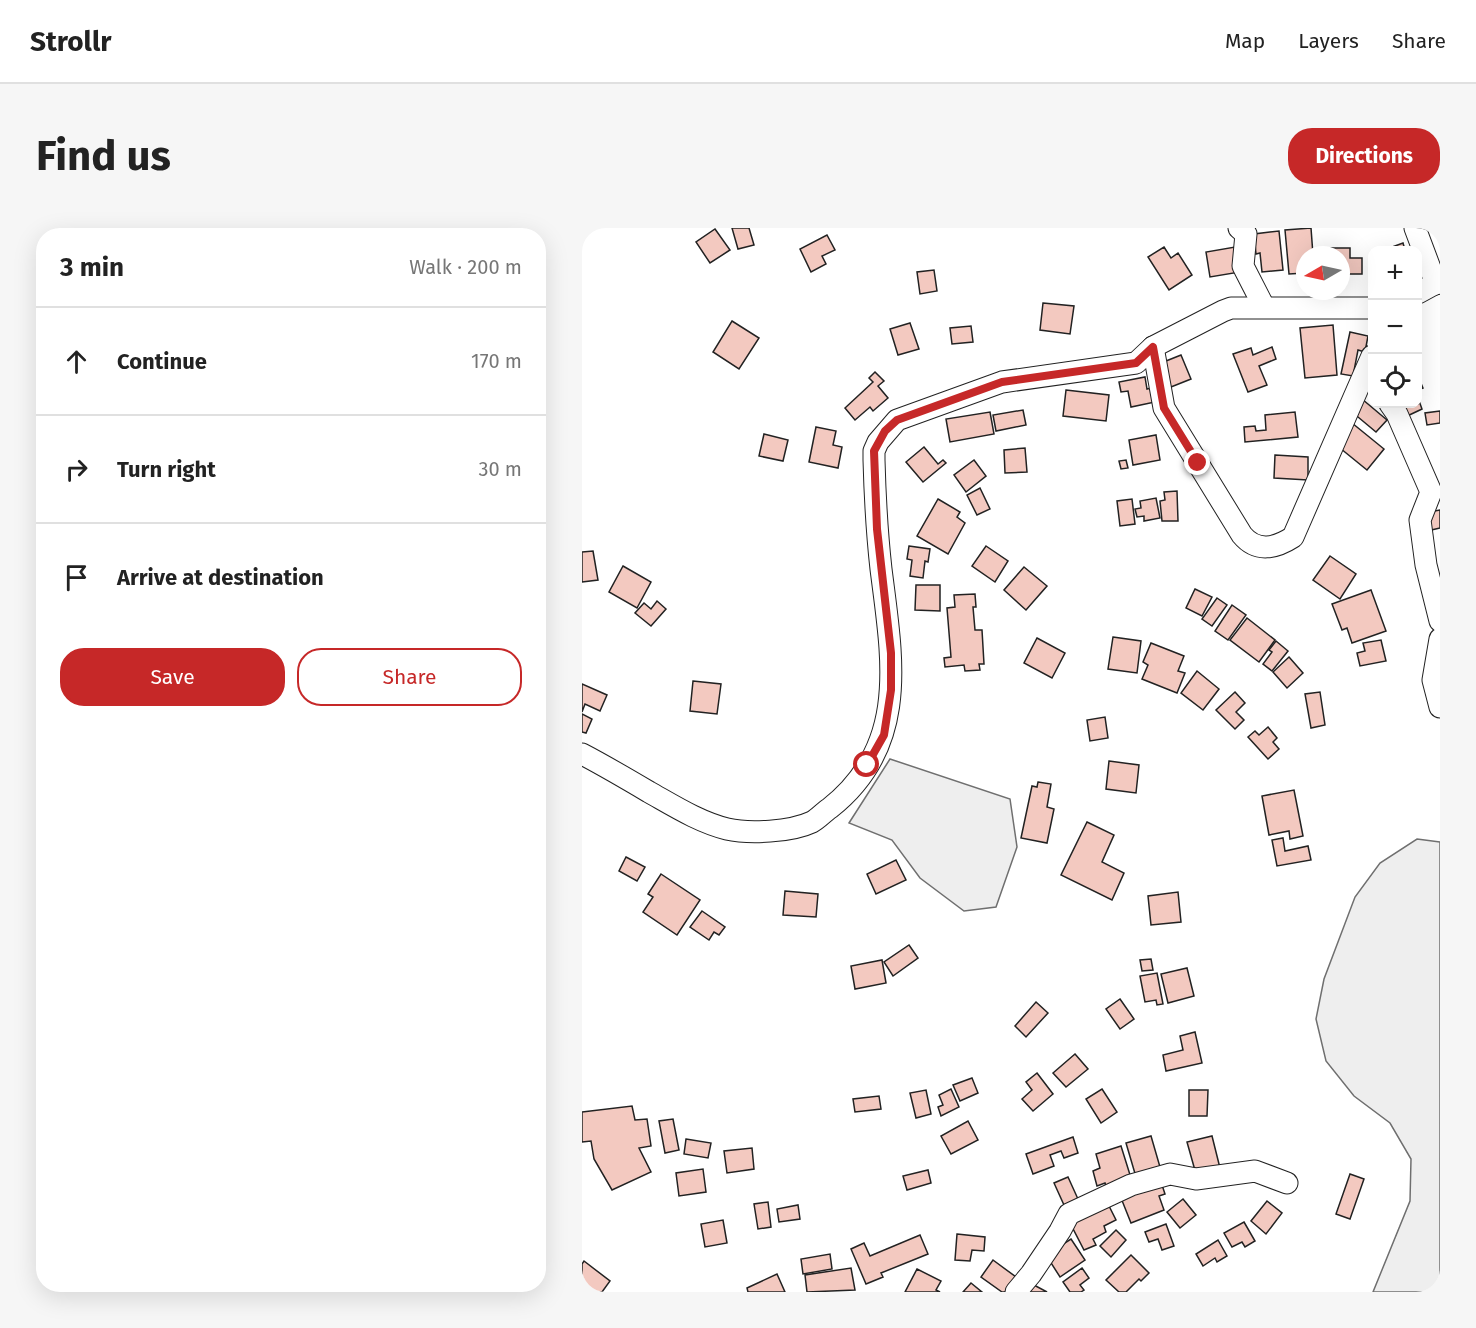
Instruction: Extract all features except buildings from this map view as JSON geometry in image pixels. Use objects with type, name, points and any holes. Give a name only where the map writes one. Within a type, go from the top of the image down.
[{"type":"street","points":[[1239,228],[1246,234],[1243,266],[1264,307]]},
{"type":"street","points":[[1415,228],[1431,286]]},
{"type":"street","points":[[582,754],[689,815],[727,829],[758,831],[791,828],[812,822],[840,800],[859,780],[884,735],[891,690],[891,653],[877,529],[874,451],[885,431],[897,420],[1002,382],[1136,363],[1153,347],[1222,310],[1244,307],[1368,308]]},
{"type":"street","points":[[1153,347],[1164,408],[1242,535],[1247,541],[1262,547],[1282,544],[1293,537],[1368,373]]},
{"type":"street","points":[[1393,408],[1431,492],[1420,520],[1426,565],[1440,621]]},
{"type":"street","points":[[1440,639],[1434,680],[1440,706]]},
{"type":"street","points":[[1016,1292],[1037,1266],[1069,1214],[1131,1185],[1170,1174],[1196,1179],[1255,1171],[1287,1183]]},
{"type":"shaded area","points":[[890,759],[1010,799],[1017,847],[996,907],[964,911],[920,878],[892,840],[849,823]]},
{"type":"shaded area","points":[[1417,839],[1440,842],[1440,1292],[1373,1292],[1410,1201],[1411,1159],[1390,1123],[1354,1096],[1326,1061],[1316,1019],[1324,979],[1355,897],[1380,863]]},
{"type":"route","points":[[867,765],[884,735],[891,690],[891,653],[877,529],[874,451],[885,431],[897,420],[1002,382],[1136,363],[1153,347],[1164,408],[1198,463]]}]
